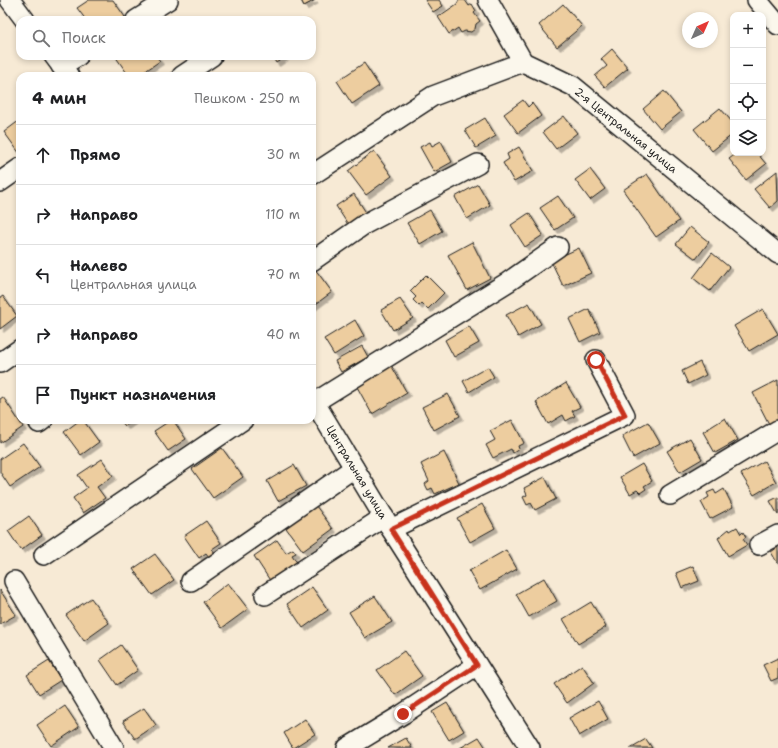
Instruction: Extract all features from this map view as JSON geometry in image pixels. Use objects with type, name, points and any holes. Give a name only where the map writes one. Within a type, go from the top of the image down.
[{"type":"street","points":[[10,0],[22,16]]},
{"type":"street","points":[[142,16],[168,0]]},
{"type":"street","points":[[316,172],[433,96],[523,62],[488,0]]},
{"type":"street","points":[[61,66],[71,60]]},
{"type":"street","points":[[188,72],[206,60]]},
{"type":"street","name":"2-я Центральная улица","points":[[523,62],[573,86],[778,254]]},
{"type":"street","points":[[316,258],[365,224],[478,164]]},
{"type":"street","points":[[0,182],[16,171]]},
{"type":"street","points":[[316,398],[508,282],[558,247]]},
{"type":"street","points":[[0,363],[16,352]]},
{"type":"street","points":[[265,595],[387,523],[625,415],[596,360]]},
{"type":"street","name":"Центральная улица","points":[[316,405],[387,523],[530,748]]},
{"type":"street","points":[[44,555],[237,424]]},
{"type":"street","points":[[670,495],[778,430]]},
{"type":"street","points":[[191,581],[354,468]]},
{"type":"street","points":[[759,545],[778,535]]},
{"type":"street","points":[[14,581],[114,748]]},
{"type":"street","points":[[347,748],[403,714],[477,665]]},
{"type":"building","points":[[89,0],[113,0],[124,16],[83,16],[77,8]]},
{"type":"building","points":[[301,0],[315,0],[304,6]]},
{"type":"building","points":[[301,0],[315,0],[304,6]]},
{"type":"building","points":[[425,0],[439,0],[443,6],[433,12]]},
{"type":"building","points":[[459,0],[465,0],[469,6],[472,4],[476,11],[474,13],[480,21],[471,32],[465,31],[461,33],[458,28],[449,34],[438,17],[457,4]]},
{"type":"building","points":[[563,4],[582,26],[557,47],[539,25]]},
{"type":"building","points":[[612,49],[628,68],[605,87],[595,76],[607,66],[601,59]]},
{"type":"building","points":[[118,60],[160,61],[144,72],[126,72]]},
{"type":"building","points":[[364,63],[379,86],[352,104],[337,81]]},
{"type":"building","points":[[664,91],[681,112],[660,129],[643,109]]},
{"type":"building","points":[[523,100],[528,107],[532,103],[541,116],[518,133],[504,114]]},
{"type":"building","points":[[720,108],[730,120],[730,136],[712,151],[694,129]]},
{"type":"building","points":[[564,116],[577,133],[556,149],[543,132]]},
{"type":"building","points":[[485,118],[496,136],[476,148],[465,130]]},
{"type":"building","points":[[16,123],[16,148],[4,132]]},
{"type":"building","points":[[441,141],[452,162],[434,172],[420,147],[430,142],[432,146]]},
{"type":"building","points":[[519,147],[533,171],[514,182],[503,163],[509,159],[507,154]]},
{"type":"building","points":[[374,151],[392,176],[366,195],[348,171]]},
{"type":"building","points":[[733,156],[759,156],[766,164],[746,180],[729,159]]},
{"type":"building","points":[[590,169],[605,189],[590,200],[575,180]]},
{"type":"building","points":[[777,171],[778,201],[770,208],[754,189]]},
{"type":"building","points":[[647,174],[679,221],[656,237],[623,190]]},
{"type":"building","points":[[478,184],[490,205],[467,219],[455,197]]},
{"type":"building","points":[[354,194],[367,214],[349,226],[336,206]]},
{"type":"building","points":[[558,196],[573,218],[555,230],[540,208]]},
{"type":"building","points":[[430,210],[442,231],[420,244],[407,223]]},
{"type":"building","points":[[529,213],[543,235],[525,247],[511,225]]},
{"type":"building","points":[[690,227],[709,242],[696,259],[676,244]]},
{"type":"building","points":[[472,242],[490,278],[467,290],[448,255]]},
{"type":"building","points":[[579,248],[591,273],[563,286],[551,261]]},
{"type":"building","points":[[712,253],[729,267],[710,291],[693,278]]},
{"type":"building","points":[[316,270],[332,292],[316,304]]},
{"type":"building","points":[[426,275],[444,293],[428,309],[422,303],[419,306],[413,300],[416,297],[410,291]]},
{"type":"building","points":[[3,296],[16,317],[0,329],[0,298]]},
{"type":"building","points":[[400,299],[413,318],[393,330],[381,310]]},
{"type":"building","points":[[529,303],[541,324],[518,337],[506,315]]},
{"type":"building","points":[[589,309],[600,332],[580,342],[569,319]]},
{"type":"building","points":[[763,309],[778,334],[749,351],[734,326]]},
{"type":"building","points":[[355,320],[364,336],[334,355],[324,339]]},
{"type":"building","points":[[469,326],[479,343],[454,357],[445,340]]},
{"type":"building","points":[[362,346],[368,357],[341,372],[335,361]]},
{"type":"building","points":[[700,362],[706,375],[688,384],[682,371]]},
{"type":"building","points":[[391,365],[407,393],[372,414],[356,385]]},
{"type":"building","points":[[488,367],[494,377],[469,392],[463,381]]},
{"type":"building","points":[[778,380],[778,424],[771,428],[753,393]]},
{"type":"building","points":[[566,383],[580,407],[572,411],[575,416],[566,421],[563,415],[548,424],[536,402]]},
{"type":"building","points":[[448,394],[460,416],[434,430],[422,407]]},
{"type":"building","points":[[3,397],[16,416],[16,424],[21,424],[23,427],[0,443],[0,399]]},
{"type":"building","points":[[725,418],[738,440],[715,453],[703,432]]},
{"type":"building","points":[[512,420],[524,443],[518,446],[519,449],[513,453],[511,449],[493,458],[486,445],[495,440],[490,431]]},
{"type":"building","points":[[648,422],[660,443],[633,458],[622,436]]},
{"type":"building","points":[[75,424],[86,424],[99,442],[81,455],[64,432]]},
{"type":"building","points":[[165,424],[176,424],[186,439],[168,451],[154,431]]},
{"type":"building","points":[[690,438],[702,459],[680,472],[667,451]]},
{"type":"building","points":[[23,443],[40,467],[10,487],[0,472],[0,459]]},
{"type":"building","points":[[222,448],[243,477],[213,498],[192,469]]},
{"type":"building","points":[[444,452],[459,483],[435,494],[432,488],[428,490],[425,484],[429,481],[421,464]]},
{"type":"building","points":[[102,459],[113,476],[97,487],[105,498],[83,513],[73,498],[87,488],[78,475]]},
{"type":"building","points":[[764,461],[776,482],[754,495],[741,474]]},
{"type":"building","points":[[642,464],[652,481],[644,486],[646,489],[640,493],[637,490],[630,494],[620,477]]},
{"type":"building","points":[[294,465],[306,486],[278,501],[267,481]]},
{"type":"building","points":[[545,477],[556,499],[535,510],[531,503],[527,505],[523,497],[527,495],[524,488]]},
{"type":"building","points":[[724,489],[733,507],[710,519],[701,502],[709,497],[707,493],[714,490],[716,494]]},
{"type":"building","points":[[778,497],[778,515],[770,501]]},
{"type":"building","points":[[313,502],[333,529],[303,551],[283,524]]},
{"type":"building","points":[[482,504],[495,528],[470,542],[457,518]]},
{"type":"building","points":[[29,516],[42,535],[21,550],[8,531]]},
{"type":"building","points":[[206,521],[221,543],[212,549],[215,553],[209,557],[206,553],[199,558],[184,536]]},
{"type":"building","points":[[737,527],[741,534],[743,532],[746,537],[743,539],[747,545],[728,556],[718,538],[729,529],[730,531]]},
{"type":"building","points":[[277,540],[286,553],[293,549],[296,553],[292,555],[298,564],[271,582],[254,556]]},
{"type":"building","points":[[778,547],[778,564],[771,552]]},
{"type":"building","points":[[506,550],[517,569],[480,590],[469,571]]},
{"type":"building","points":[[155,554],[174,580],[152,595],[133,569]]},
{"type":"building","points":[[693,566],[699,581],[682,588],[676,573]]},
{"type":"building","points":[[544,578],[557,601],[529,617],[516,594]]},
{"type":"building","points":[[228,583],[248,609],[222,628],[203,602]]},
{"type":"building","points":[[312,587],[328,610],[303,628],[287,604]]},
{"type":"building","points":[[0,590],[16,615],[0,624]]},
{"type":"building","points":[[375,596],[392,622],[365,638],[349,612]]},
{"type":"building","points":[[91,598],[109,623],[84,641],[66,615]]},
{"type":"building","points":[[591,602],[606,627],[578,644],[563,619]]},
{"type":"building","points":[[121,645],[138,670],[117,685],[100,660]]},
{"type":"building","points":[[404,651],[422,676],[395,695],[377,670]]},
{"type":"building","points":[[778,658],[778,678],[771,681],[763,665]]},
{"type":"building","points":[[49,661],[61,680],[39,694],[27,675]]},
{"type":"building","points":[[582,665],[594,683],[567,703],[554,684]]},
{"type":"building","points":[[598,701],[608,719],[579,736],[569,718]]},
{"type":"building","points":[[447,703],[464,731],[449,740],[432,712]]},
{"type":"building","points":[[65,706],[79,727],[51,746],[37,725]]},
{"type":"building","points":[[144,708],[156,725],[135,739],[123,721]]},
{"type":"building","points":[[305,719],[315,734],[293,748],[284,733]]},
{"type":"building","points":[[479,737],[486,748],[460,748]]},
{"type":"building","points":[[406,738],[412,748],[388,748]]},
{"type":"building","points":[[646,739],[652,748],[630,748]]},
{"type":"route","points":[[403,714],[477,665],[391,529],[625,415],[596,360]]}]
